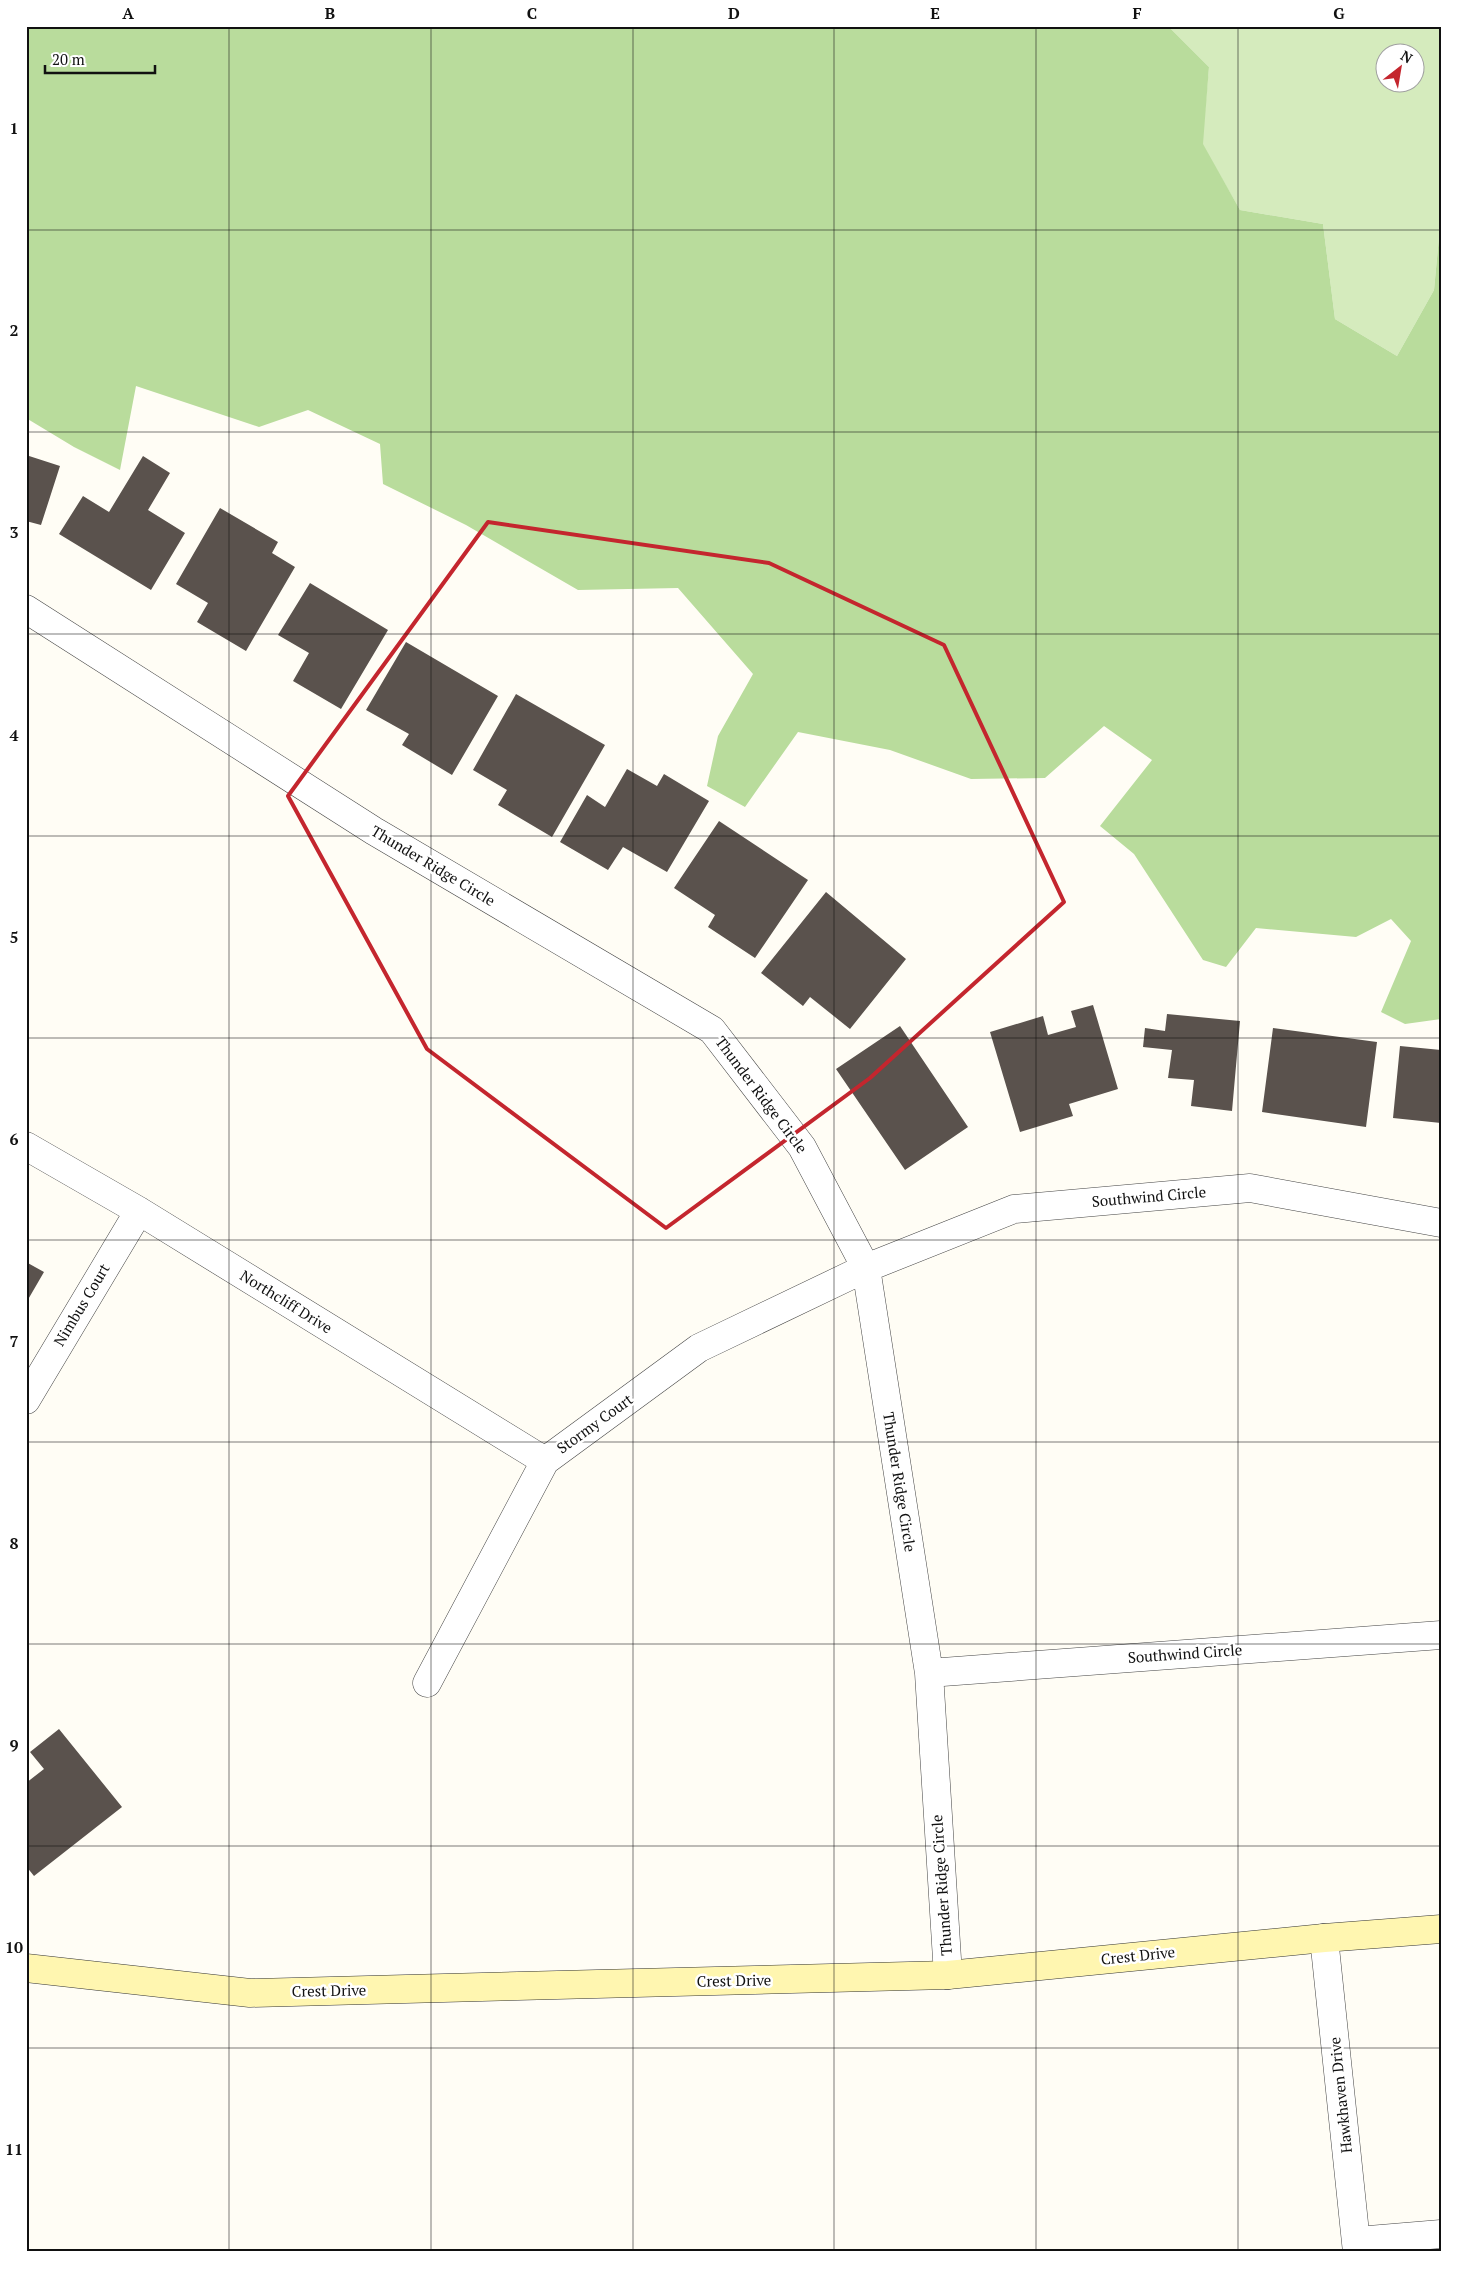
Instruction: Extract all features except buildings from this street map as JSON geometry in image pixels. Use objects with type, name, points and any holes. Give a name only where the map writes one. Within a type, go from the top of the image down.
[{"type":"street","name":"Thunder Ridge Circle","points":[[26,609],[374,831],[712,1030],[802,1147],[866,1268],[929,1674],[948,1975]]},
{"type":"street","name":"Northcliff Drive","points":[[26,1146],[139,1211],[544,1460]]},
{"type":"street","name":"Southwind Circle","points":[[866,1268],[1014,1209],[1250,1188],[1441,1223]]},
{"type":"street","name":"Nimbus Court","points":[[26,1400],[139,1211]]},
{"type":"street","name":"Stormy Court","points":[[427,1683],[544,1460],[699,1348],[866,1268]]},
{"type":"street","name":"Southwind Circle","points":[[929,1674],[1441,1635]]},
{"type":"street","name":"Crest Drive","points":[[26,1968],[250,1993],[948,1975],[1324,1938],[1441,1929]]},
{"type":"street","name":"Hawkhaven Drive","points":[[1324,1938],[1357,2246]]},
{"type":"street","points":[[1357,2246],[1441,2234]]},
{"type":"highlighted area","points":[[488,522],[769,563],[944,645],[1064,902],[870,1078],[666,1228],[427,1049],[288,796]]},
{"type":"green space","points":[[26,26],[1168,26],[1209,67],[1203,144],[1240,210],[1323,224],[1335,319],[1397,356],[1434,290],[1441,216],[1441,1019],[1405,1024],[1381,1012],[1411,941],[1391,919],[1356,937],[1256,928],[1226,967],[1203,960],[1134,854],[1100,826],[1152,760],[1104,726],[1045,778],[971,779],[890,750],[798,732],[745,807],[707,786],[718,736],[753,674],[678,588],[578,590],[466,525],[383,484],[380,444],[308,410],[259,427],[136,386],[120,470],[74,447],[26,418]]},
{"type":"green space","points":[[1168,26],[1441,26],[1441,216],[1434,290],[1397,356],[1335,319],[1323,224],[1240,210],[1202,144],[1209,67]]}]
